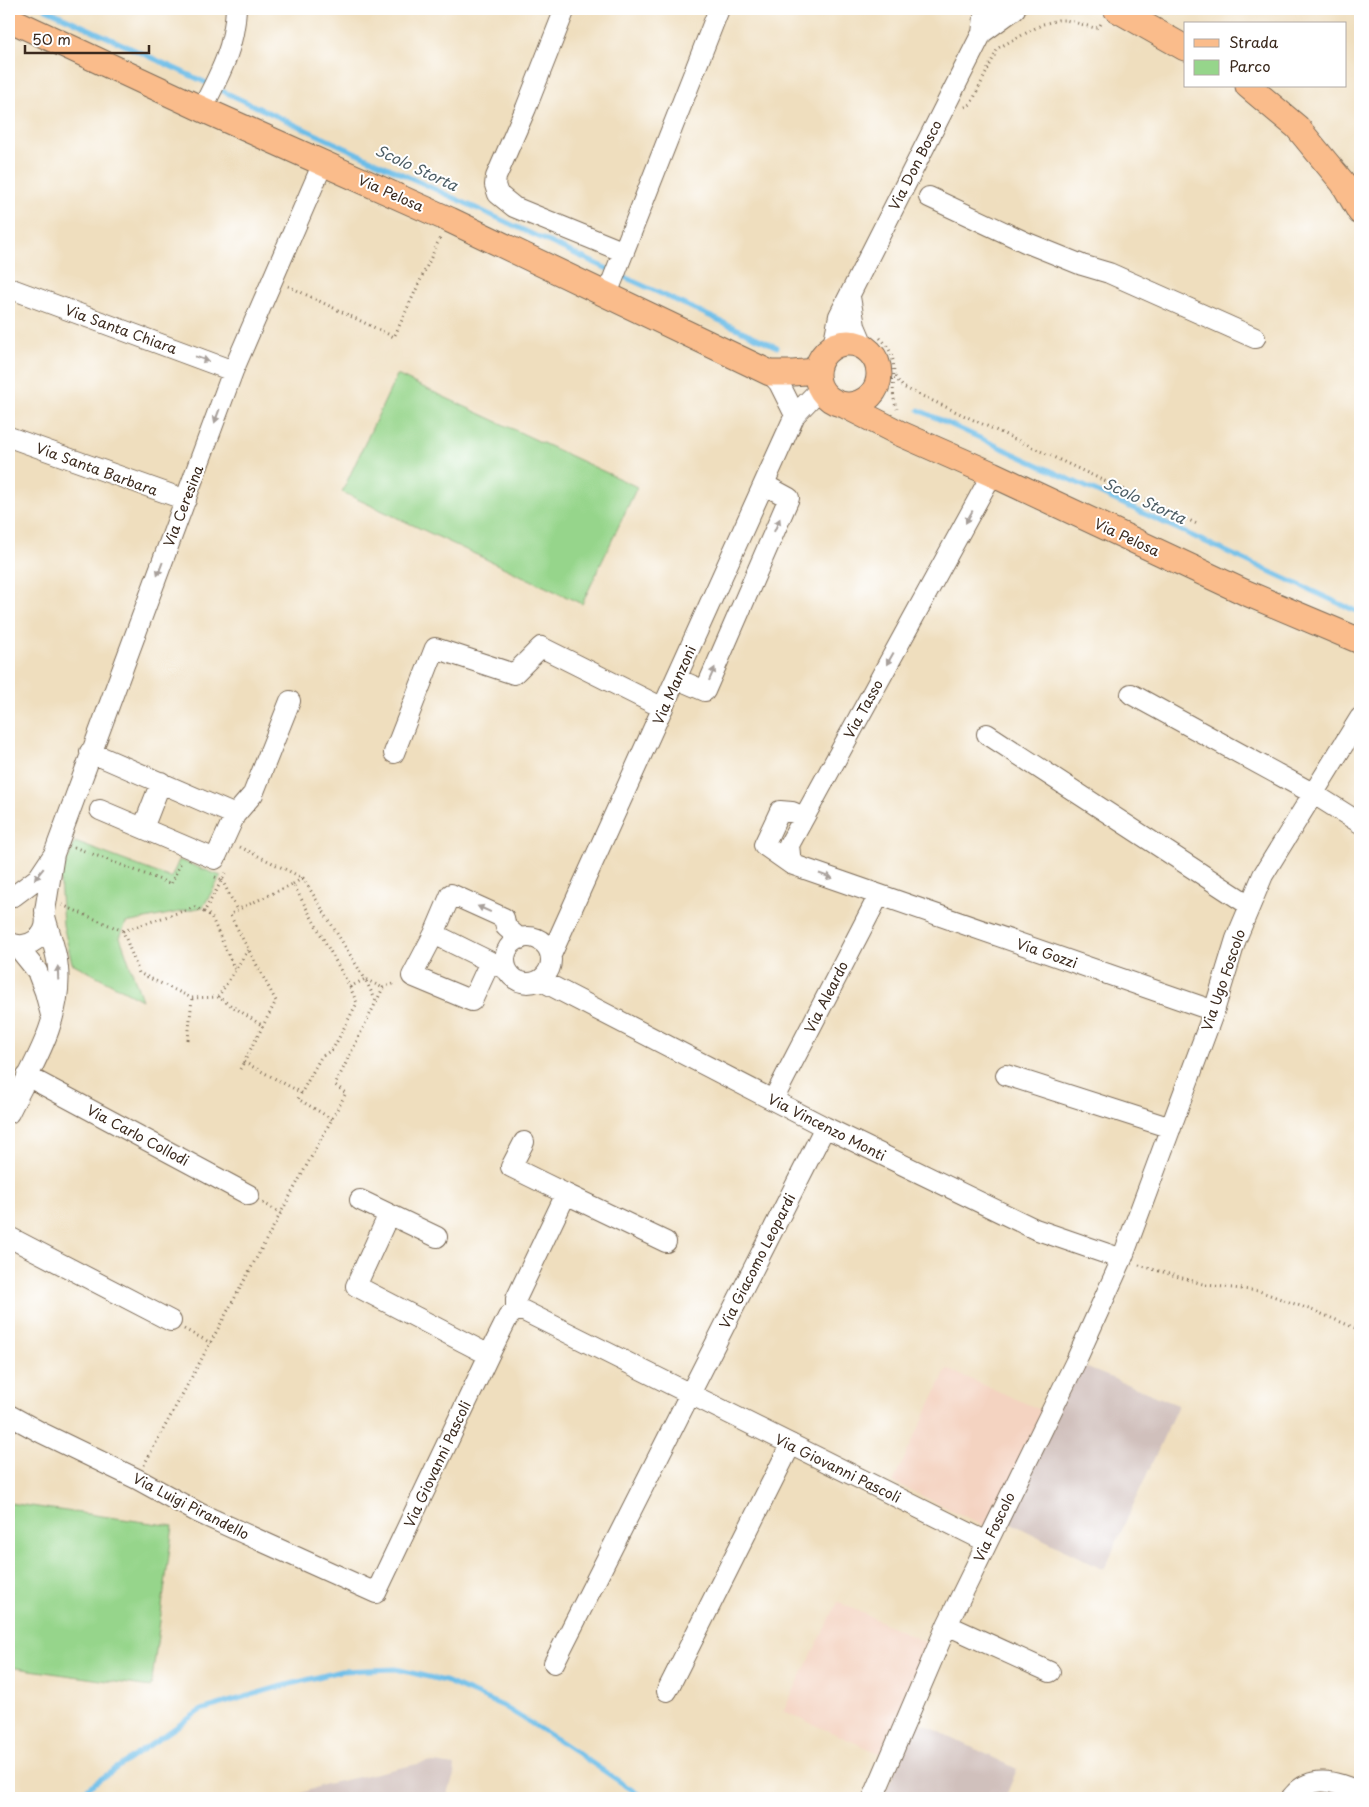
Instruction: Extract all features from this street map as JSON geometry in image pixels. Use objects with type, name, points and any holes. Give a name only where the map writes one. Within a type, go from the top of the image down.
[{"type":"main road","points":[[1110,13],[1184,48]]},
{"type":"main road","name":"Via Pelosa","points":[[9,19],[211,92],[323,163],[450,220],[615,273],[770,373]]},
{"type":"main road","points":[[1250,88],[1297,127],[1343,183],[1360,212]]},
{"type":"main road","points":[[869,340],[879,369],[879,378],[885,382],[872,395],[856,405],[836,404],[826,398],[818,380],[819,361],[825,352],[833,346],[869,340]]},
{"type":"main road","points":[[770,373],[792,373],[818,380]]},
{"type":"main road","points":[[885,382],[880,399],[897,432]]},
{"type":"main road","name":"Via Pelosa","points":[[846,406],[897,432],[992,474],[1244,592],[1360,641]]},
{"type":"street","points":[[211,92],[224,66],[235,31],[236,9]]},
{"type":"street","points":[[565,9],[526,108],[496,177],[495,185],[498,194],[514,207],[615,273],[719,9]]},
{"type":"street","name":"Via Don Bosco","points":[[833,346],[839,316],[982,33],[985,9]]},
{"type":"street","name":"Via Don Bosco","points":[[982,33],[1015,9]]},
{"type":"street","name":"Via Ceresina","points":[[11,897],[38,878],[56,847],[233,371],[323,163]]},
{"type":"street","points":[[915,166],[917,180],[929,197],[1025,242],[1082,265],[1109,273],[1255,338]]},
{"type":"street","points":[[896,203],[907,199],[929,197]]},
{"type":"street","name":"Via Santa Chiara","points":[[9,288],[233,371]]},
{"type":"street","points":[[850,297],[855,326],[869,340]]},
{"type":"street","points":[[770,373],[780,384],[795,415]]},
{"type":"street","name":"Via Manzoni","points":[[551,955],[795,415],[818,380]]},
{"type":"street","name":"Via Santa Barbara","points":[[9,437],[186,500]]},
{"type":"street","name":"Via Tasso","points":[[879,895],[791,864],[789,845],[992,474]]},
{"type":"street","points":[[677,679],[705,691],[789,498],[764,485]]},
{"type":"street","points":[[394,753],[435,648],[514,674],[541,647],[663,708]]},
{"type":"street","points":[[1131,694],[1314,794],[1360,823]]},
{"type":"street","points":[[100,810],[215,859],[235,814],[253,794],[290,701]]},
{"type":"street","name":"Via Ugo Foscolo","points":[[1122,1259],[1214,1011],[1236,939],[1249,905],[1263,875],[1360,718]]},
{"type":"street","points":[[987,734],[1249,905]]},
{"type":"street","points":[[90,752],[235,814]]},
{"type":"street","points":[[143,828],[161,782]]},
{"type":"street","name":"Via Ceresina","points":[[13,944],[25,945],[39,938],[45,928],[46,909],[56,847]]},
{"type":"street","points":[[434,934],[499,966],[518,981],[525,983],[540,980],[549,970],[551,955],[544,944],[526,938],[506,927],[504,918],[451,894],[434,934],[412,976],[472,1001],[499,966],[513,943],[526,938],[563,929]]},
{"type":"street","name":"Via Ceresina","points":[[9,1113],[52,1022],[58,993],[58,967],[46,909],[32,898],[23,895],[11,897]]},
{"type":"street","name":"Via Gozzi","points":[[879,895],[1214,1011]]},
{"type":"street","name":"Via Aleardo","points":[[774,1100],[879,895]]},
{"type":"street","name":"Via Ceresina","points":[[13,944],[36,971],[45,992],[52,1022]]},
{"type":"street","name":"Via Vincenzo Monti","points":[[540,980],[825,1127],[1035,1229],[1122,1259]]},
{"type":"street","points":[[1006,1075],[1171,1128]]},
{"type":"street","name":"Via Carlo Collodi","points":[[27,1076],[249,1195]]},
{"type":"street","name":"Via Giacomo Leopardi","points":[[689,1394],[825,1127]]},
{"type":"street","points":[[524,1142],[511,1167],[666,1242]]},
{"type":"street","name":"Via Giovanni Pascoli","points":[[516,1310],[516,1299],[566,1194]]},
{"type":"street","points":[[360,1200],[437,1237]]},
{"type":"street","points":[[389,1214],[356,1286],[489,1355]]},
{"type":"street","points":[[9,1237],[171,1321]]},
{"type":"street","name":"Via Foscolo","points":[[872,1798],[947,1625],[1074,1363],[1122,1259]]},
{"type":"street","name":"Via Giovanni Pascoli","points":[[376,1593],[489,1355],[508,1317],[516,1310],[524,1311],[987,1542]]},
{"type":"street","points":[[554,1663],[689,1394]]},
{"type":"street","name":"Via Luigi Pirandello","points":[[9,1415],[42,1434],[137,1479],[199,1513],[376,1593]]},
{"type":"street","points":[[668,1691],[791,1444]]},
{"type":"street","points":[[947,1625],[1050,1672]]},
{"type":"street","points":[[1291,1798],[1302,1788],[1325,1780],[1360,1792]]},
{"type":"path","points":[[958,110],[971,104],[998,48],[1044,24],[1058,20],[1066,20],[1095,28],[1099,27],[1110,13]]},
{"type":"path","points":[[273,278],[394,337],[450,220]]},
{"type":"path","points":[[869,340],[884,342],[892,356],[895,370],[885,382]]},
{"type":"path","points":[[885,382],[892,394],[896,408],[907,417],[897,432]]},
{"type":"path","points":[[885,382],[903,387],[1197,524]]},
{"type":"path","points":[[235,855],[239,846],[303,878],[365,979],[377,1004]]},
{"type":"path","points":[[56,847],[171,884],[181,862]]},
{"type":"path","points":[[204,912],[226,872]]},
{"type":"path","points":[[208,874],[222,880],[237,910]]},
{"type":"path","points":[[240,1068],[276,1001],[230,915],[303,878]]},
{"type":"path","points":[[293,884],[358,1003],[333,1049],[321,1057],[298,1100],[332,1119]]},
{"type":"path","points":[[46,909],[123,931],[195,907],[211,916],[235,970]]},
{"type":"path","points":[[123,931],[139,973],[192,998],[218,997],[263,1026]]},
{"type":"path","points":[[218,997],[248,950]]},
{"type":"path","points":[[350,987],[365,979]]},
{"type":"path","points":[[137,1479],[346,1094],[335,1086],[377,1004],[383,988],[365,979]]},
{"type":"path","points":[[188,1040],[192,998]]},
{"type":"path","points":[[244,1062],[302,1093]]},
{"type":"path","points":[[1122,1259],[1206,1285],[1259,1291],[1318,1312],[1360,1330]]},
{"type":"path","points":[[171,1321],[211,1343]]},
{"type":"shaded area","points":[[1075,1363],[1178,1405],[1104,1570],[999,1517]]},
{"type":"shaded area","points":[[947,1369],[1049,1415],[993,1530],[893,1482]]},
{"type":"shaded area","points":[[838,1602],[932,1645],[883,1755],[783,1711]]},
{"type":"shaded area","points":[[917,1721],[1017,1769],[1005,1798],[883,1798]]},
{"type":"shaded area","points":[[427,1762],[455,1766],[446,1798],[288,1798],[326,1784]]},
{"type":"green space","points":[[397,375],[637,487],[582,604],[342,492]]},
{"type":"green space","points":[[75,842],[171,878],[179,860],[221,876],[203,907],[126,923],[120,937],[142,1000],[72,963],[63,925],[60,878]]},
{"type":"green space","points":[[9,1503],[173,1526],[151,1687],[9,1667]]},
{"type":"waterway","name":"Scolo Storta","points":[[46,9],[211,85]]},
{"type":"waterway","name":"Scolo Storta","points":[[218,89],[612,271]]},
{"type":"waterway","name":"Scolo Storta","points":[[620,275],[777,347]]},
{"type":"waterway","name":"Scolo Storta","points":[[919,410],[1360,613]]},
{"type":"waterway","points":[[73,1798],[201,1710],[341,1671],[396,1669],[445,1681],[503,1706],[561,1742],[644,1798]]}]
